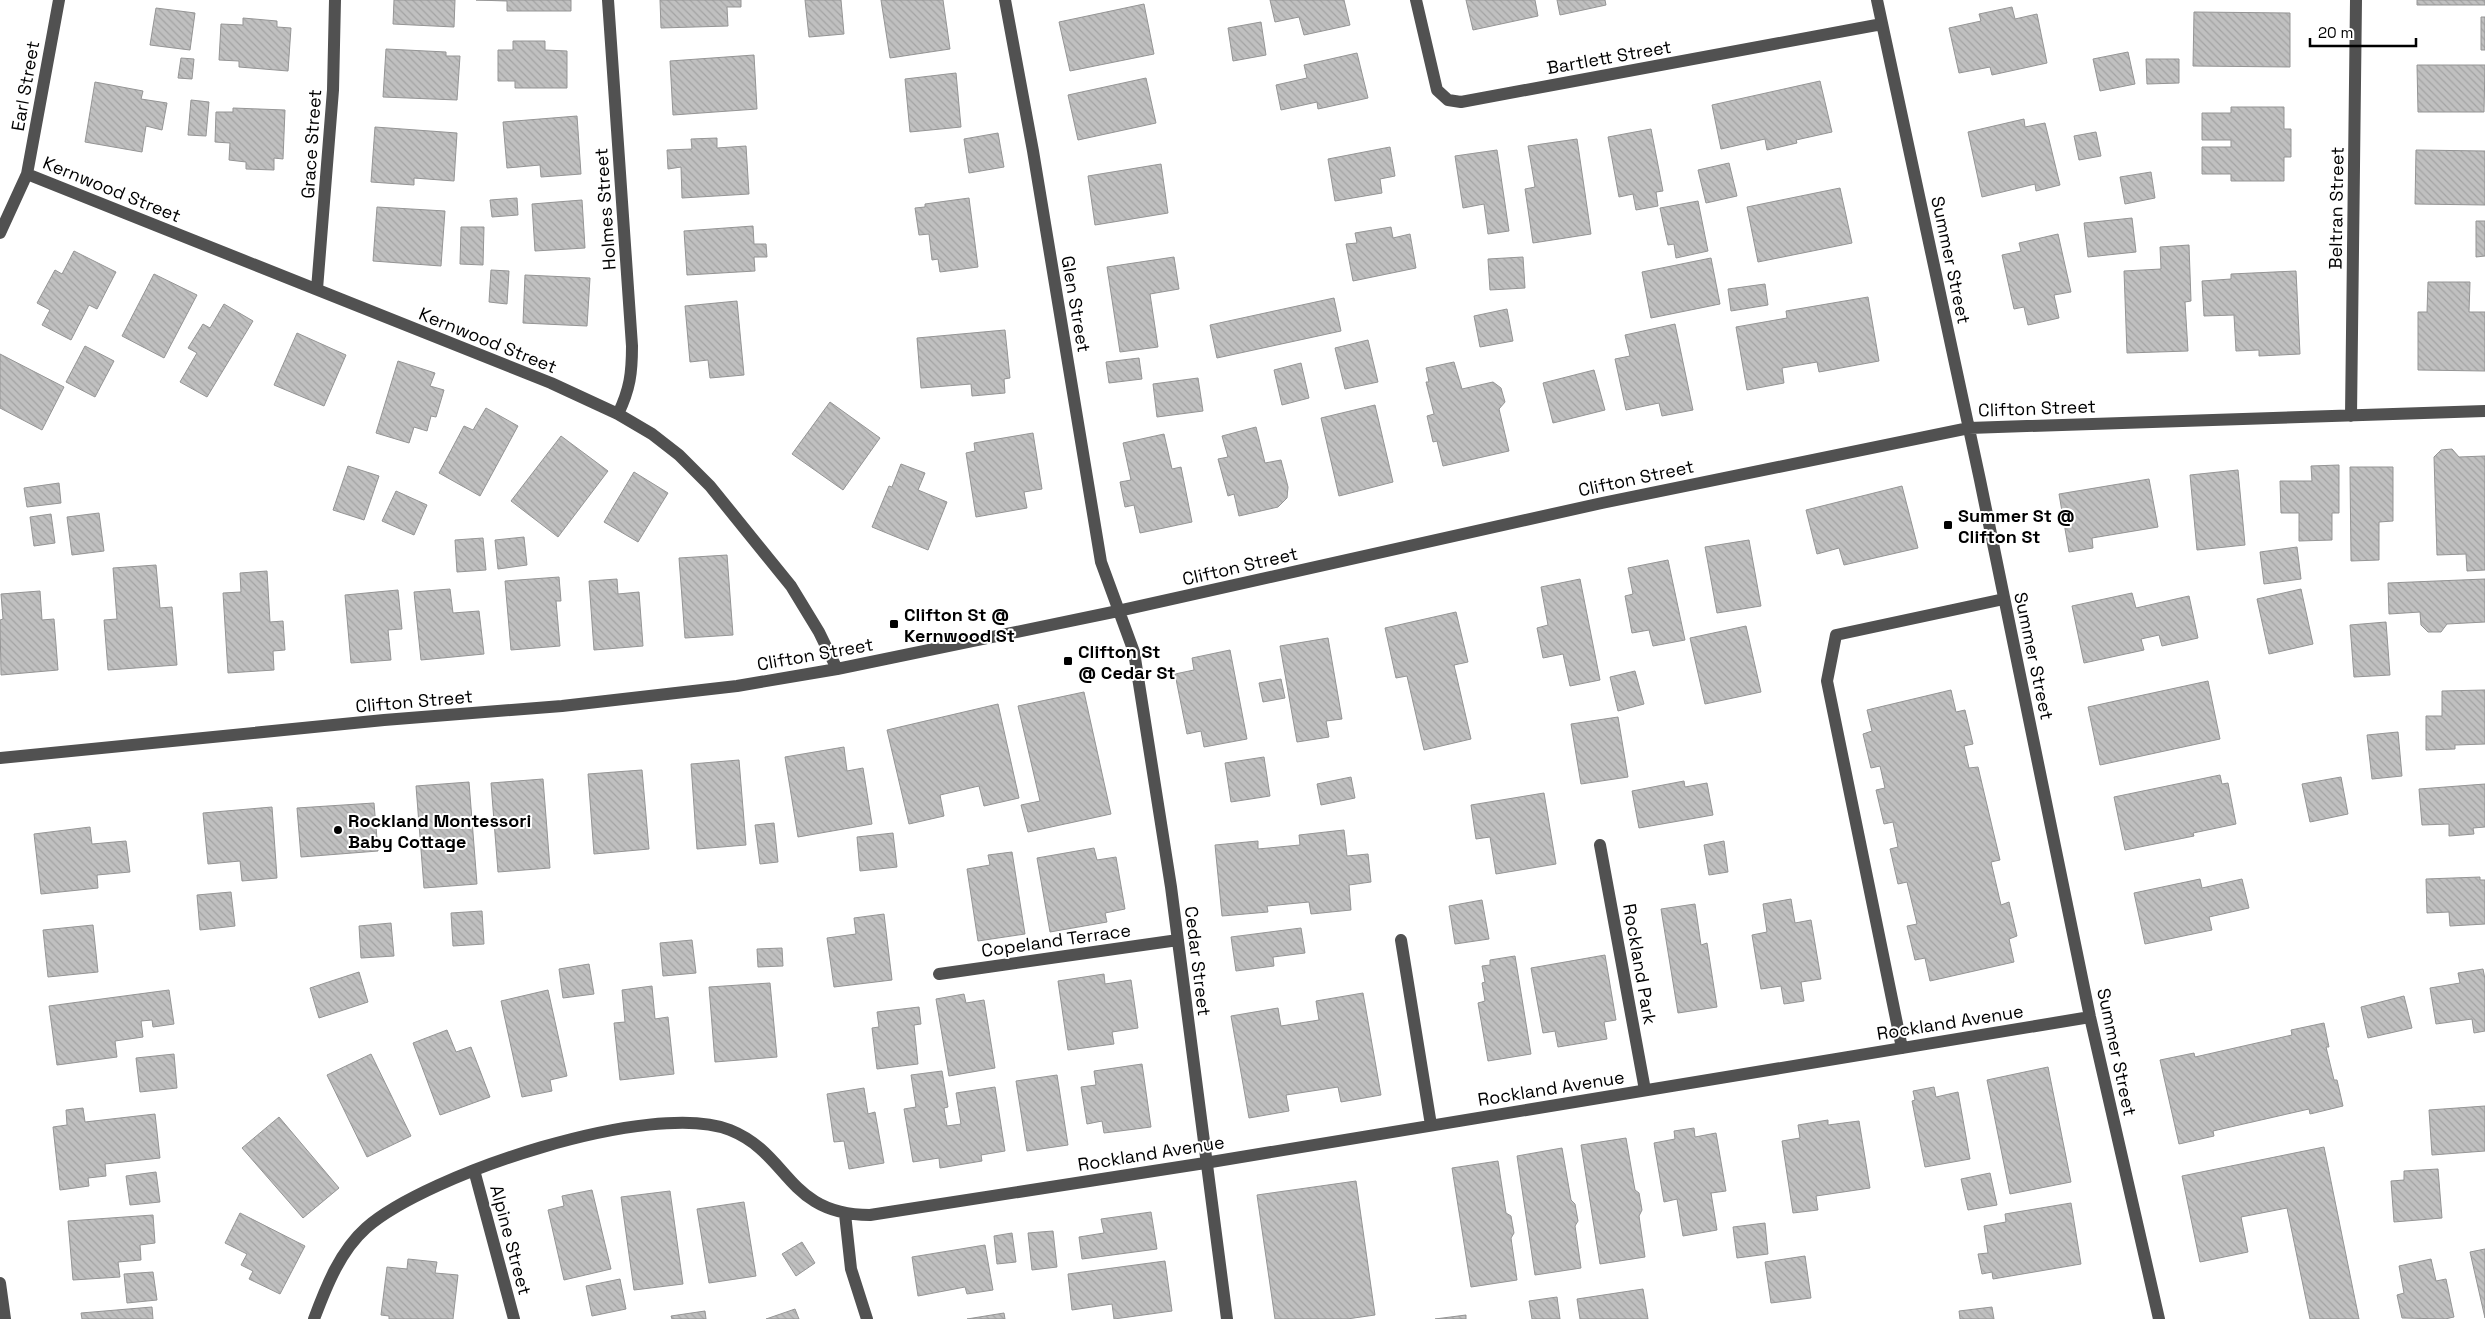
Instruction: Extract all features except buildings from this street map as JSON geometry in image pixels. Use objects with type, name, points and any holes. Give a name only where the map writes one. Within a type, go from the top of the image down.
[{"type":"street","name":"Earl Street","points":[[0,233],[26,174],[59,0]]},
{"type":"street","name":"Grace Street","points":[[316,290],[333,90],[335,0]]},
{"type":"street","name":"Holmes Street","points":[[608,0],[632,346],[631,379],[627,396],[618,414]]},
{"type":"street","name":"Glen Street","points":[[1005,0],[1034,160],[1101,562],[1118,611]]},
{"type":"street","name":"Bartlett Street","points":[[1416,0],[1437,90],[1448,100],[1462,102],[1882,24]]},
{"type":"street","name":"Summer Street","points":[[1877,0],[1969,428],[2090,1017],[2159,1319]]},
{"type":"street","name":"Beltran Street","points":[[2351,416],[2356,0]]},
{"type":"street","name":"Kernwood Street","points":[[26,174],[551,383],[618,414],[652,434],[679,455],[710,486],[791,586],[819,632],[837,669]]},
{"type":"street","name":"Clifton Street","points":[[0,758],[374,721],[562,706],[737,686],[837,669],[1118,611],[1602,502],[1969,428],[2485,411]]},
{"type":"street","points":[[1902,1048],[1827,681],[1836,635],[2004,599]]},
{"type":"street","name":"Cedar Street","points":[[1118,611],[1134,652],[1178,940],[1205,1163],[1227,1319]]},
{"type":"street","name":"Rockland Park","points":[[1600,845],[1645,1090]]},
{"type":"street","name":"Copeland Terrace","points":[[939,974],[1178,940]]},
{"type":"street","points":[[1401,940],[1431,1125]]},
{"type":"street","name":"Rockland Avenue","points":[[314,1319],[327,1286],[344,1254],[366,1228],[382,1216],[430,1188],[474,1170],[521,1153],[597,1134],[667,1123],[697,1123],[729,1130],[746,1138],[804,1195],[824,1207],[845,1214],[870,1215],[1205,1163],[2090,1017]]},
{"type":"street","name":"Alpine Street","points":[[474,1170],[514,1319]]},
{"type":"street","points":[[845,1214],[850,1269],[867,1319]]},
{"type":"street","points":[[0,1283],[5,1319]]},
{"type":"place","name":"Summer St @ Clifton St","points":[[1948,525]]},
{"type":"place","name":"Clifton St @ Kernwood St","points":[[894,624]]},
{"type":"place","name":"Clifton St @ Cedar St","points":[[1068,661]]},
{"type":"place","name":"Rockland Montessori Baby Cottage","points":[[338,830]]}]
